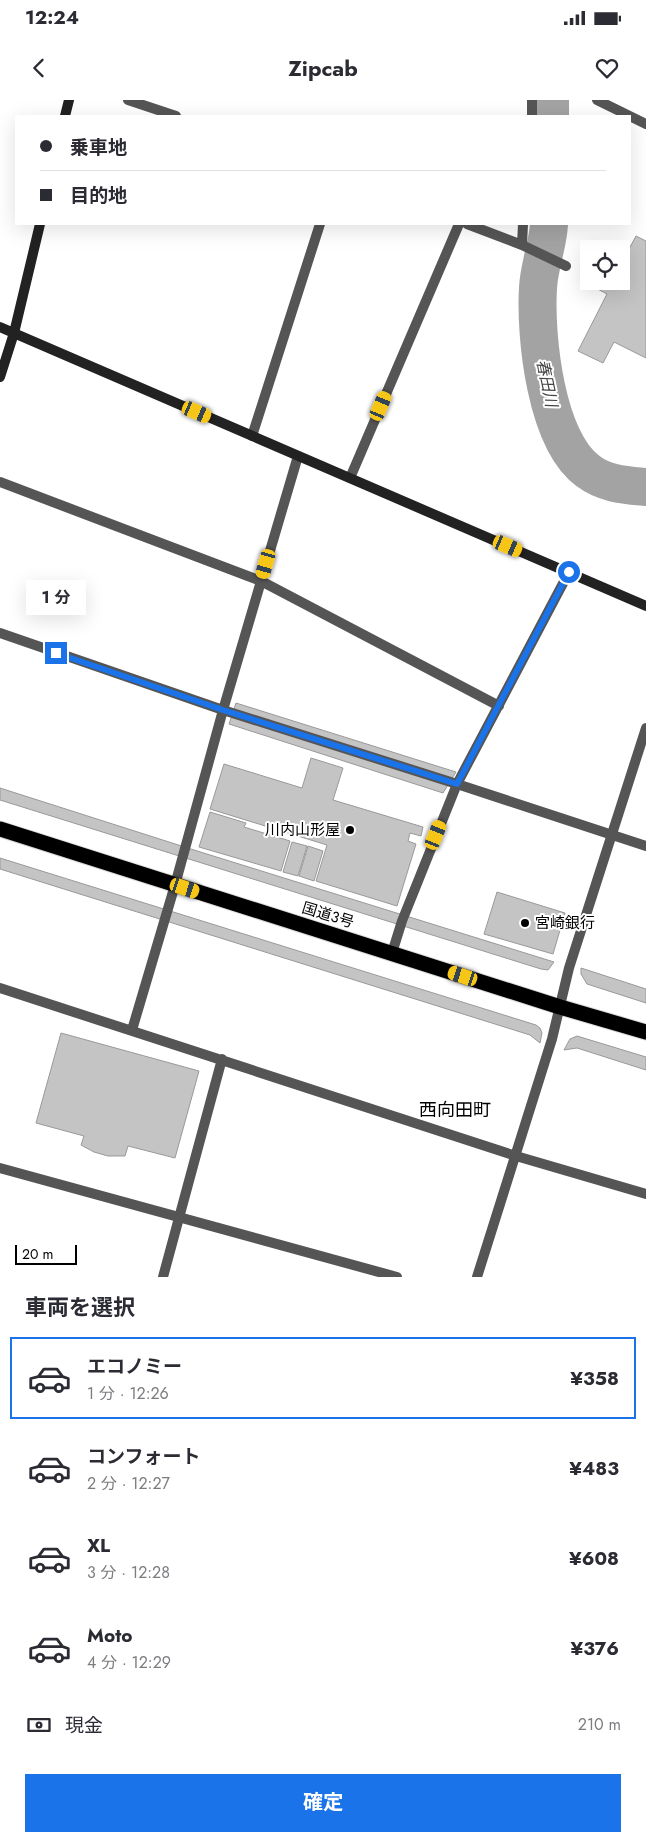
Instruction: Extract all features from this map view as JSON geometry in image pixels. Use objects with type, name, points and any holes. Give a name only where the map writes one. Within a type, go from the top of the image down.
[{"type":"highway","name":"国道3号","points":[[0,829],[560,1007],[646,1032]]},
{"type":"street","points":[[65,115],[69,100]]},
{"type":"street","points":[[128,100],[173,115]]},
{"type":"street","points":[[532,100],[532,115]]},
{"type":"street","points":[[597,100],[628,115]]},
{"type":"street","points":[[631,117],[646,124]]},
{"type":"street","points":[[0,377],[14,333],[40,225]]},
{"type":"street","points":[[252,436],[320,225]]},
{"type":"street","points":[[350,478],[459,225]]},
{"type":"street","points":[[470,225],[525,246],[562,264]]},
{"type":"street","points":[[523,225],[525,246]]},
{"type":"street","points":[[0,328],[646,606]]},
{"type":"street","points":[[132,1030],[298,456]]},
{"type":"street","points":[[0,482],[261,582],[499,706]]},
{"type":"street","points":[[392,953],[402,921],[457,784],[569,572]]},
{"type":"street","points":[[0,634],[223,710],[646,846]]},
{"type":"street","points":[[477,1277],[552,1040],[569,968],[646,728]]},
{"type":"street","points":[[0,988],[516,1156],[646,1194]]},
{"type":"street","points":[[162,1277],[222,1059]]},
{"type":"street","points":[[0,1168],[397,1277]]},
{"type":"building","points":[[636,236],[646,241],[646,358],[614,342],[603,363],[578,351],[607,294],[600,290],[630,290],[630,247]]},
{"type":"building","points":[[236,703],[456,772],[443,793],[229,724]]},
{"type":"building","name":"川内山形屋","points":[[311,758],[343,768],[333,800],[423,827],[421,836],[410,833],[408,841],[416,844],[397,906],[316,881],[327,845],[210,809],[224,764],[302,788]]},
{"type":"building","points":[[0,788],[554,962],[548,970],[541,969],[0,800]]},
{"type":"building","points":[[210,812],[246,823],[244,827],[290,841],[281,871],[199,847]]},
{"type":"building","points":[[292,842],[307,846],[298,876],[283,872]]},
{"type":"building","points":[[308,846],[323,851],[314,881],[299,876]]},
{"type":"building","points":[[0,858],[536,1025],[542,1033],[540,1043],[530,1035],[0,869]]},
{"type":"building","name":"宮崎銀行","points":[[497,892],[565,913],[553,954],[484,934]]},
{"type":"building","points":[[581,968],[646,989],[646,1003],[587,984],[581,974]]},
{"type":"building","points":[[61,1033],[199,1071],[175,1158],[128,1146],[125,1156],[108,1156],[94,1152],[81,1145],[84,1136],[36,1123]]},
{"type":"building","points":[[577,1036],[646,1057],[646,1070],[577,1048],[564,1050],[570,1039]]},
{"type":"waterway","name":"春田川","points":[[550,100],[550,115]]},
{"type":"waterway","name":"春田川","points":[[549,225],[539,280],[538,309],[541,360],[553,413],[562,437],[574,457],[588,471],[608,481],[646,487]]},
{"type":"place","name":"川内山形屋","points":[[350,830]]},
{"type":"place","name":"宮崎銀行","points":[[525,923]]},
{"type":"district","name":"西向田町","points":[[455,1110]]},
{"type":"route","points":[[56,653],[223,710],[457,784],[569,572]]}]
